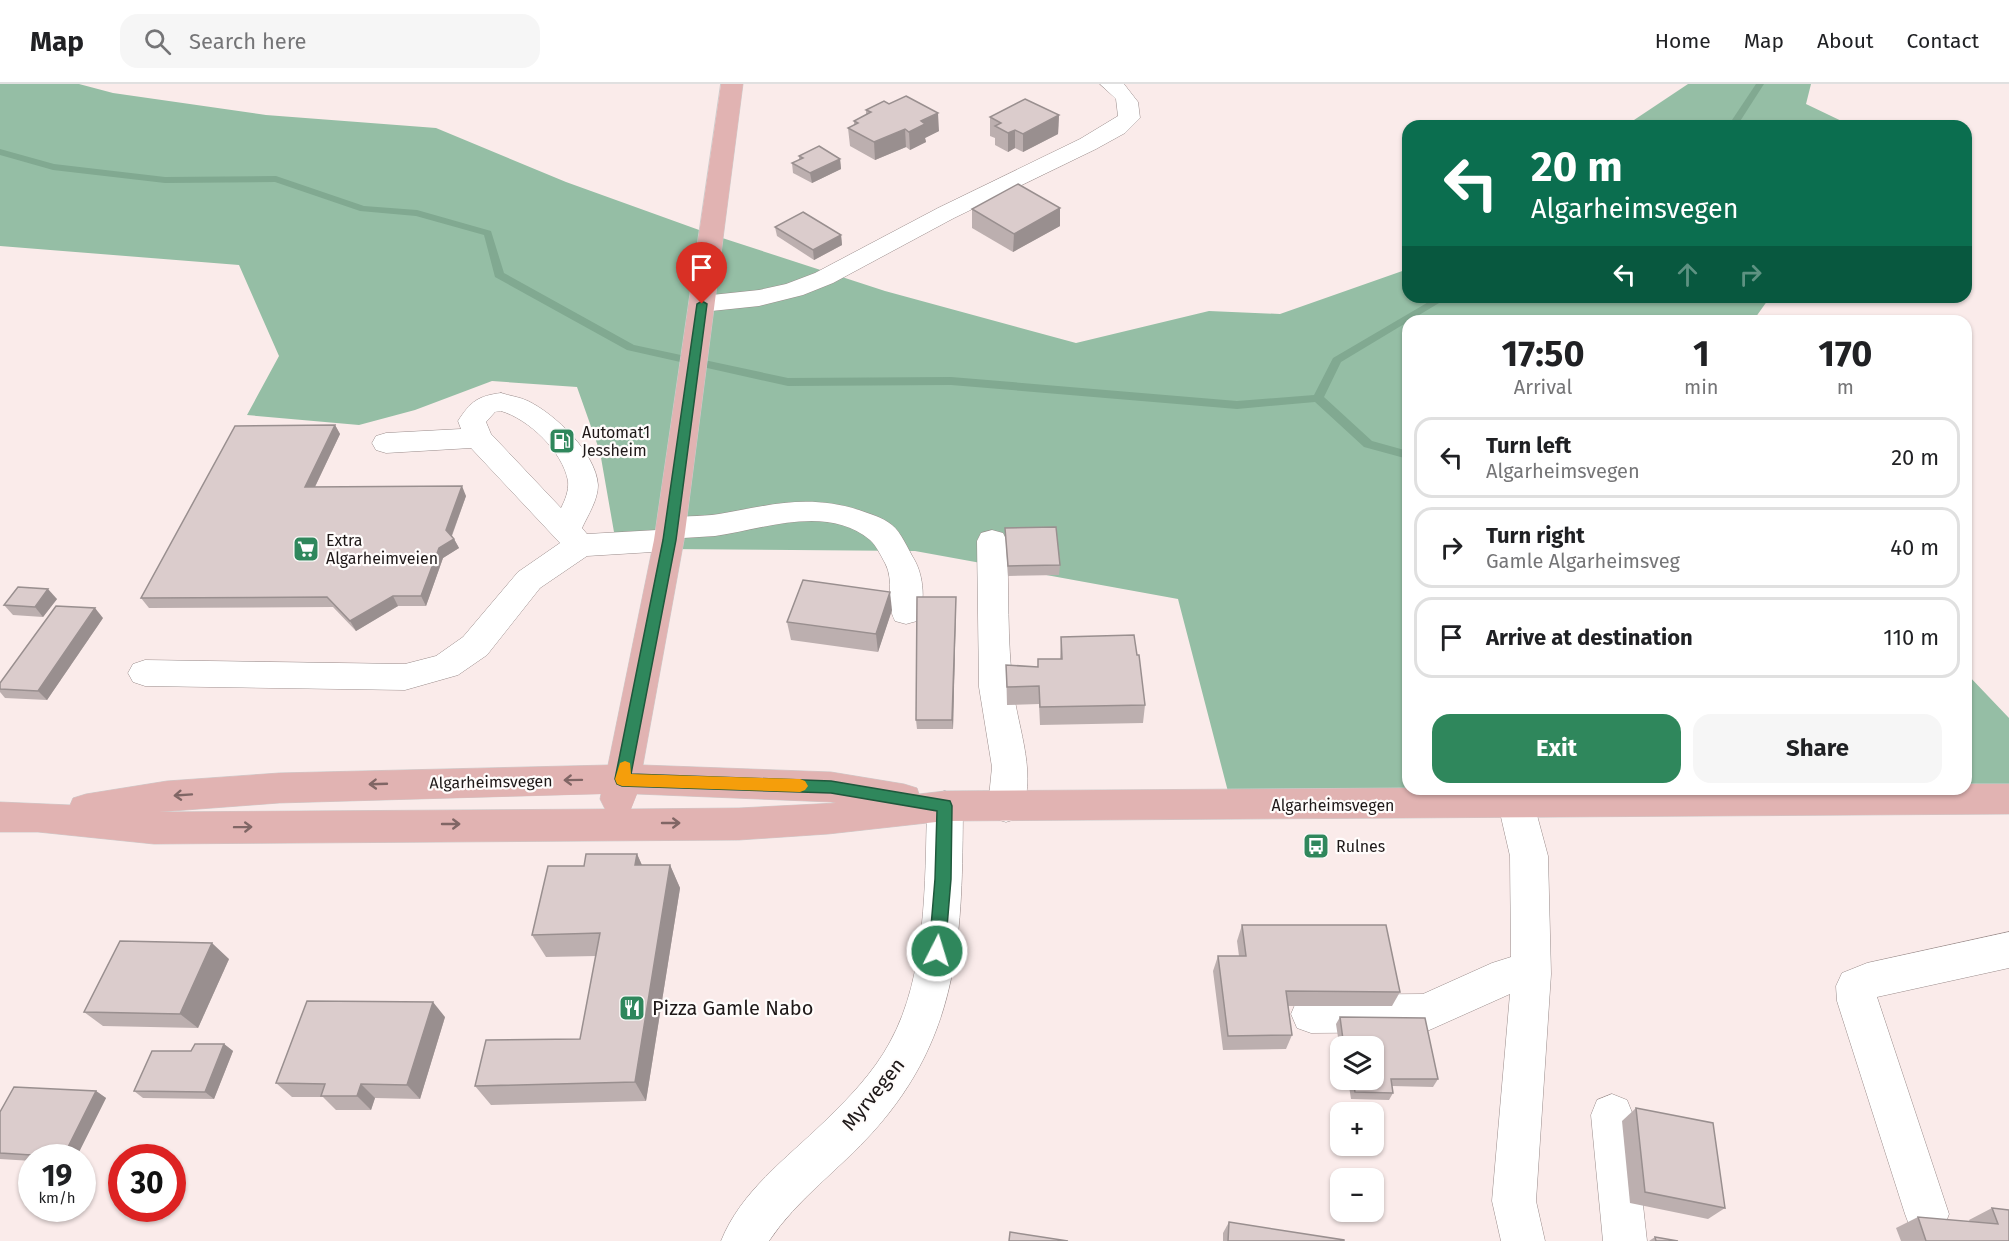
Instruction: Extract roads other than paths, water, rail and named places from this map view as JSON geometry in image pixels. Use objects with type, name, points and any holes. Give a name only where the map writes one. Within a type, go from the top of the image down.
[{"type":"main road","points":[[612,823],[670,534],[732,84]]},
{"type":"main road","name":"Algarheimsvegen","points":[[38,817],[167,796],[279,788],[622,779],[831,787],[945,806]]},
{"type":"main road","name":"Algarheimsvegen","points":[[0,817],[38,817],[154,828],[612,823],[739,824],[828,819],[945,806],[2009,799]]},
{"type":"street","points":[[702,304],[759,298],[794,290],[824,278],[946,213],[1088,144],[1117,128],[1129,118],[1130,105],[1126,97],[1111,84]]},
{"type":"street","points":[[145,673],[405,677],[446,666],[475,646],[529,580],[572,538],[584,485],[578,462],[535,414],[507,401],[487,404],[472,421],[478,438],[572,538],[670,534],[786,512],[831,512],[868,524],[883,534],[902,565],[906,579],[906,612]]},
{"type":"street","points":[[386,443],[478,438]]},
{"type":"street","points":[[992,541],[996,687],[1010,767],[1006,807]]},
{"type":"street","points":[[1516,804],[1529,856],[1531,974],[1514,1201],[1523,1241]]},
{"type":"street","name":"Myrvegen","points":[[743,1241],[749,1230],[777,1196],[864,1112],[904,1056],[924,1008],[937,951],[943,879],[945,806]]},
{"type":"street","points":[[1927,1214],[1857,1001],[1856,986],[1867,981],[2009,950]]},
{"type":"street","points":[[1311,1014],[1425,1013],[1506,976],[1531,974]]},
{"type":"street","points":[[1612,1115],[1625,1241]]},
{"type":"waterway","points":[[1736,120],[1760,84]]},
{"type":"waterway","points":[[0,152],[53,167],[165,180],[276,179],[363,209],[417,213],[488,233],[499,275],[631,348],[788,382],[951,381],[1237,405],[1318,398]]},
{"type":"waterway","points":[[1413,315],[1434,303]]},
{"type":"waterway","points":[[1318,398],[1337,360],[1402,322]]},
{"type":"waterway","points":[[1318,398],[1368,444],[1402,453]]},
{"type":"place","name":"Automat1 Jessheim","points":[[562,441]]},
{"type":"place","name":"Extra Algarheimveien","points":[[306,549]]},
{"type":"place","name":"Rulnes","points":[[1316,846]]},
{"type":"place","name":"Pizza Gamle Nabo","points":[[632,1008]]}]
